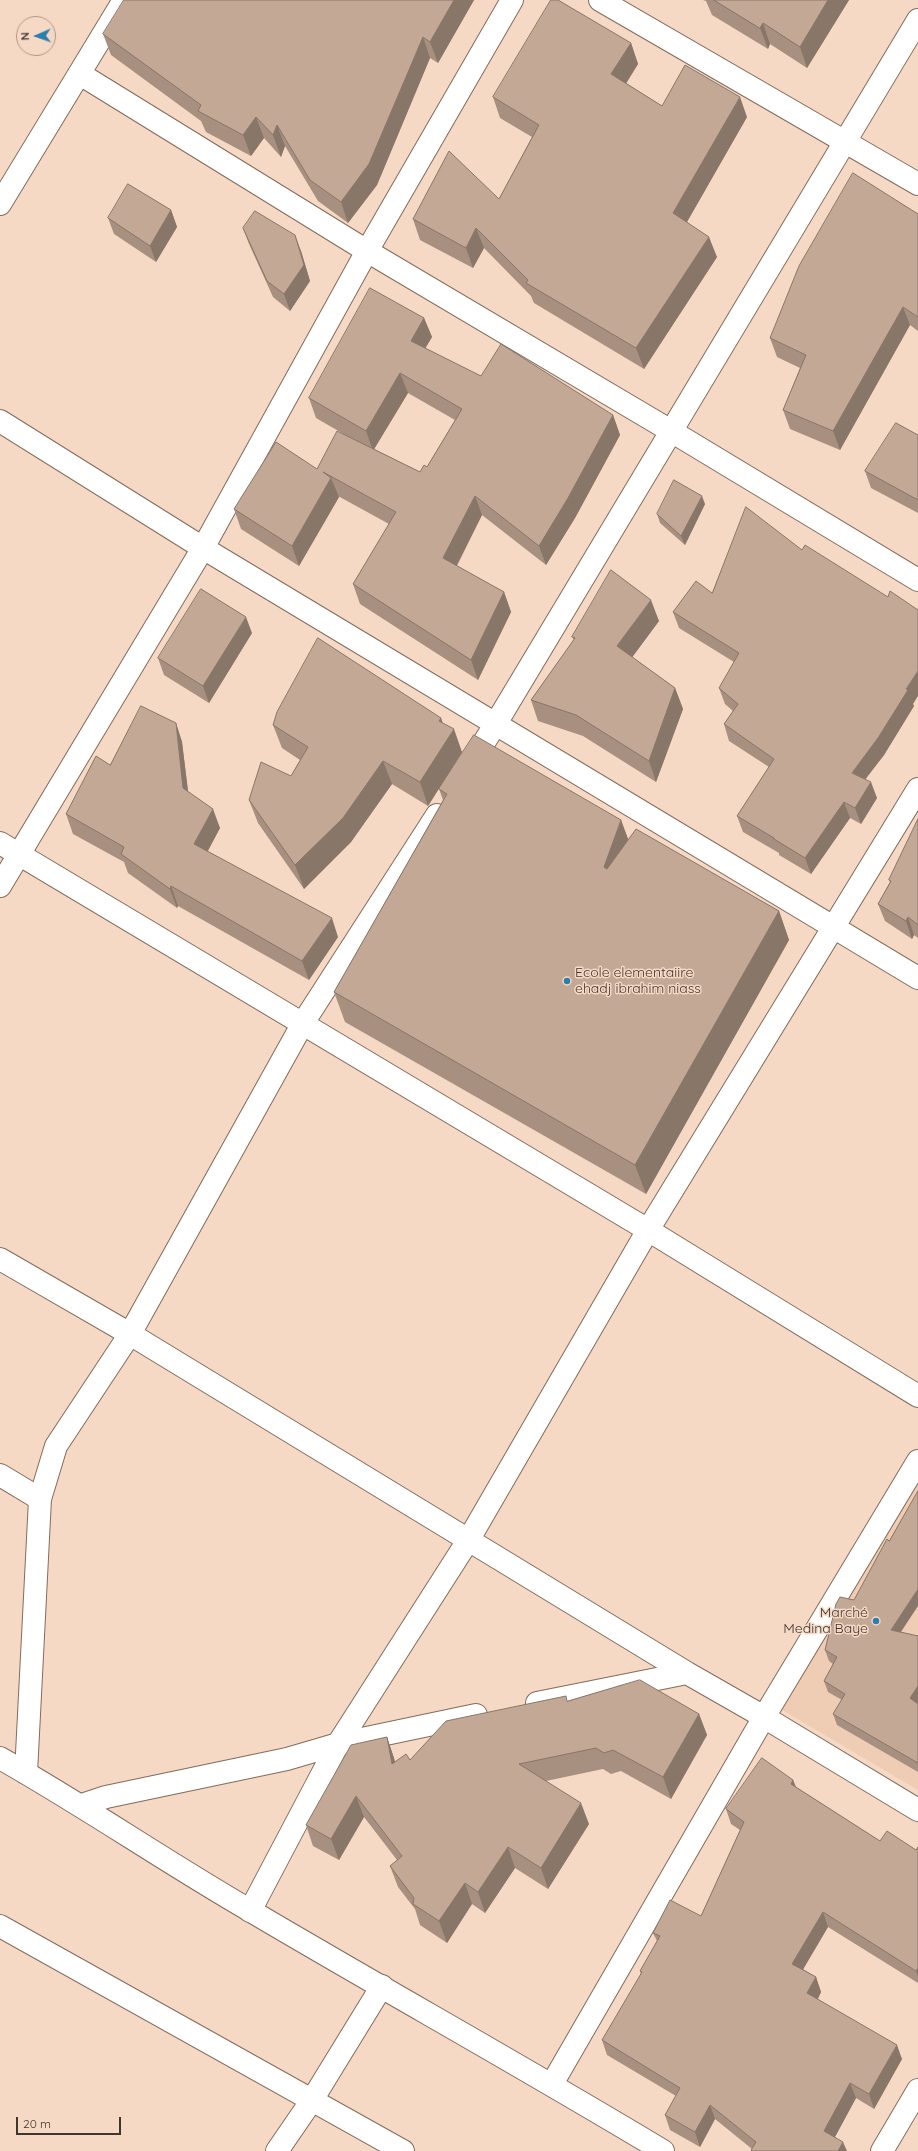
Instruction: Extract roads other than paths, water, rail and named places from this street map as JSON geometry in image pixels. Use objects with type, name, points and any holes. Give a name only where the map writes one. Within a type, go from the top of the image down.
[{"type":"street","points":[[0,204],[124,0]]},
{"type":"street","points":[[0,886],[203,548],[367,252],[512,0]]},
{"type":"street","points":[[600,0],[918,184]]},
{"type":"street","points":[[26,1773],[40,1499],[56,1446],[130,1334],[303,1023],[495,725],[918,20]]},
{"type":"street","points":[[80,74],[367,252],[671,431],[918,580]]},
{"type":"street","points":[[0,420],[203,548],[918,978]]},
{"type":"street","points":[[250,1911],[338,1744],[469,1538],[648,1230],[835,928],[918,789]]},
{"type":"street","points":[[0,843],[648,1230],[918,1396]]},
{"type":"street","points":[[0,1259],[130,1334],[469,1538],[687,1673],[764,1717],[918,1810]]},
{"type":"street","points":[[552,2084],[764,1717],[918,1461]]},
{"type":"street","points":[[0,1475],[40,1499]]},
{"type":"street","points":[[516,1707],[687,1673]]},
{"type":"street","points":[[82,1805],[106,1797],[287,1759],[338,1744],[493,1712]]},
{"type":"street","points":[[0,1758],[82,1805],[250,1911],[552,2084],[663,2151]]},
{"type":"street","points":[[0,1926],[403,2151]]},
{"type":"street","points":[[276,2151],[312,2100],[382,1986]]},
{"type":"street","points":[[882,2151],[918,2090]]},
{"type":"place","name":"Ecole elementaiire ehadj ibrahim niass","points":[[567,981]]},
{"type":"place","name":"Marché Medina Baye","points":[[876,1621]]}]
